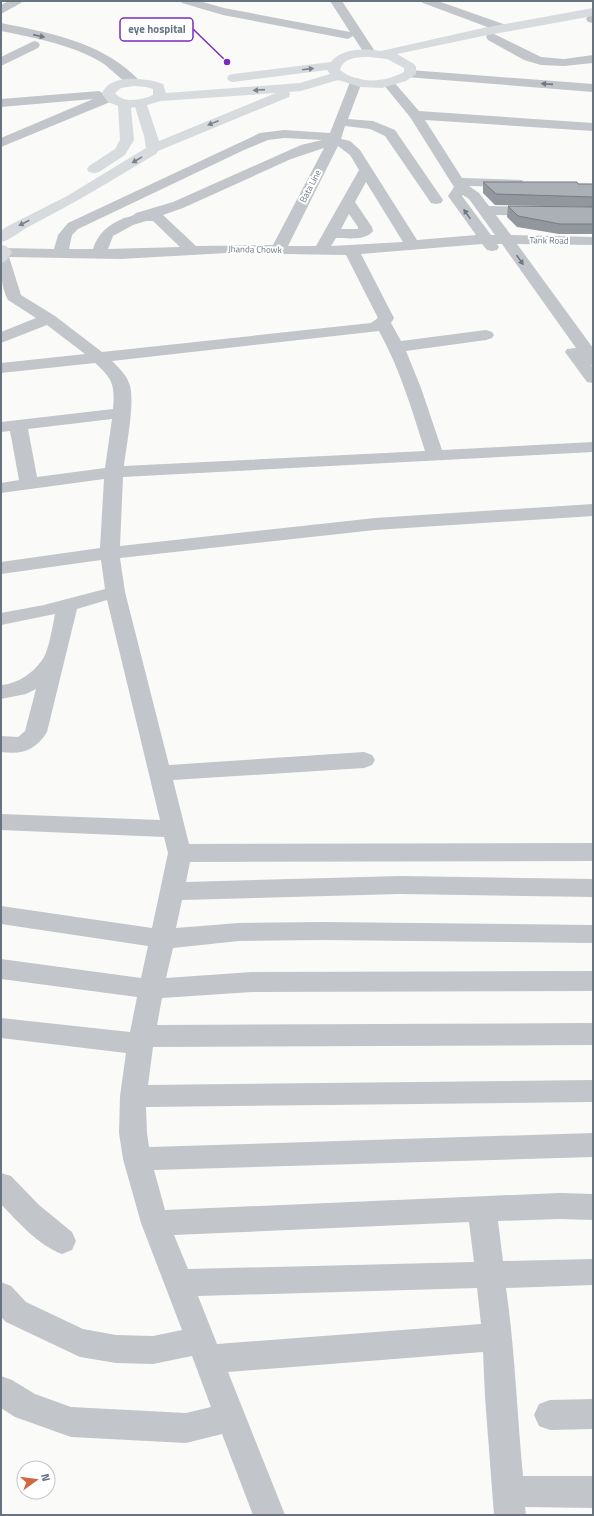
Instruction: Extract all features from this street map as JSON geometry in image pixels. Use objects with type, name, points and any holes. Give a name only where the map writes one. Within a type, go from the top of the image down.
[{"type":"main road","points":[[2,251],[12,230],[72,199],[147,154],[153,148],[336,71],[342,57],[357,54],[376,54],[502,28],[593,17]]},
{"type":"main road","points":[[400,60],[492,37],[593,17]]},
{"type":"main road","points":[[219,80],[336,71],[356,82],[389,84],[401,80],[410,74],[410,67],[400,60],[376,54]]},
{"type":"main road","points":[[204,81],[159,92],[140,103],[124,103],[116,101],[109,96],[109,91],[117,85],[134,82],[148,83],[159,92],[301,87]]},
{"type":"main road","points":[[81,176],[120,152],[127,140],[124,103]]},
{"type":"main road","points":[[140,103],[151,136],[153,148]]},
{"type":"main road","points":[[1,222],[28,206]]},
{"type":"street","points":[[1,10],[17,1]]},
{"type":"street","points":[[186,1],[223,11],[348,35]]},
{"type":"street","points":[[215,1],[223,11]]},
{"type":"street","points":[[335,1],[357,54]]},
{"type":"street","points":[[335,1],[376,54]]},
{"type":"street","points":[[427,1],[502,28]]},
{"type":"street","points":[[258,7],[269,20]]},
{"type":"street","points":[[1,27],[58,40],[85,49],[112,64],[134,82]]},
{"type":"street","points":[[1,37],[84,59],[104,73],[117,85]]},
{"type":"street","points":[[492,37],[542,61],[567,63],[593,59]]},
{"type":"street","points":[[1,62],[34,45]]},
{"type":"street","points":[[410,74],[591,87]]},
{"type":"street","name":"Bata Line","points":[[278,250],[335,139],[356,82]]},
{"type":"street","points":[[389,84],[415,115],[460,184],[474,196],[485,210],[593,360]]},
{"type":"street","points":[[1,103],[109,96]]},
{"type":"street","points":[[1,143],[109,96]]},
{"type":"street","points":[[415,115],[593,127]]},
{"type":"street","points":[[340,122],[373,125],[390,132],[436,200]]},
{"type":"street","points":[[61,254],[62,240],[66,232],[73,226],[239,147],[273,134],[335,139],[351,148],[413,245]]},
{"type":"street","points":[[99,254],[103,240],[108,233],[128,222],[141,216],[178,205],[286,156],[335,139]]},
{"type":"street","points":[[320,251],[332,233],[366,170]]},
{"type":"street","points":[[460,184],[530,184]]},
{"type":"street","points":[[460,184],[455,196],[485,239],[499,256]]},
{"type":"street","points":[[332,233],[356,234],[366,232],[365,227],[348,202]]},
{"type":"street","points":[[485,210],[593,212]]},
{"type":"street","points":[[141,216],[157,217],[192,250]]},
{"type":"street","name":"Jhanda Chowk","points":[[2,251],[61,254],[192,250],[320,251],[351,250],[485,239],[505,239]]},
{"type":"street","name":"Tank Road","points":[[505,239],[593,241]]},
{"type":"street","points":[[1,368],[375,327],[386,321],[385,314],[351,250]]},
{"type":"street","points":[[2,251],[8,293],[49,319],[99,358],[114,372],[121,383],[120,413],[114,472],[110,553],[115,592],[180,853],[141,1040],[133,1096],[133,1132],[137,1159],[155,1223],[269,1515]]},
{"type":"street","points":[[513,274],[593,378]]},
{"type":"street","points":[[1,338],[49,319]]},
{"type":"street","points":[[383,324],[396,347],[419,402],[435,455]]},
{"type":"street","points":[[396,347],[486,335]]},
{"type":"street","points":[[29,484],[9,426],[120,413]]},
{"type":"street","points":[[1,488],[114,472],[593,447]]},
{"type":"street","points":[[1,568],[110,553],[375,524],[593,510]]},
{"type":"street","points":[[1,619],[115,592]]},
{"type":"street","points":[[1,744],[9,746],[22,744],[33,738],[36,732],[68,604]]},
{"type":"street","points":[[1,692],[20,690],[27,686],[55,658]]},
{"type":"street","points":[[160,773],[364,760]]},
{"type":"street","points":[[1,822],[174,829]]},
{"type":"street","points":[[180,853],[593,852]]},
{"type":"street","points":[[172,891],[400,885],[593,888]]},
{"type":"street","points":[[1,915],[162,939],[239,932],[593,934]]},
{"type":"street","points":[[1,969],[152,989],[252,982],[593,981]]},
{"type":"street","points":[[1,1028],[141,1040],[593,1034]]},
{"type":"street","points":[[133,1096],[593,1091]]},
{"type":"street","points":[[137,1159],[593,1145]]},
{"type":"street","points":[[1,1185],[29,1214],[62,1241]]},
{"type":"street","points":[[155,1223],[559,1206],[593,1207]]},
{"type":"street","points":[[482,1209],[498,1338],[500,1397],[517,1503],[593,1492]]},
{"type":"street","points":[[179,1283],[593,1272]]},
{"type":"street","points":[[1,1296],[16,1312],[54,1332],[80,1343],[116,1349],[205,1350],[498,1338]]},
{"type":"street","points":[[1,1390],[26,1406],[71,1422],[186,1428],[231,1417]]},
{"type":"street","points":[[550,1415],[593,1414]]},
{"type":"building","points":[[483,182],[577,182],[578,184],[593,184],[593,197],[496,194]]},
{"type":"building","points":[[508,206],[593,207],[593,224],[560,224],[518,216]]},
{"type":"place","name":"eye hospital","points":[[227,62]]}]
